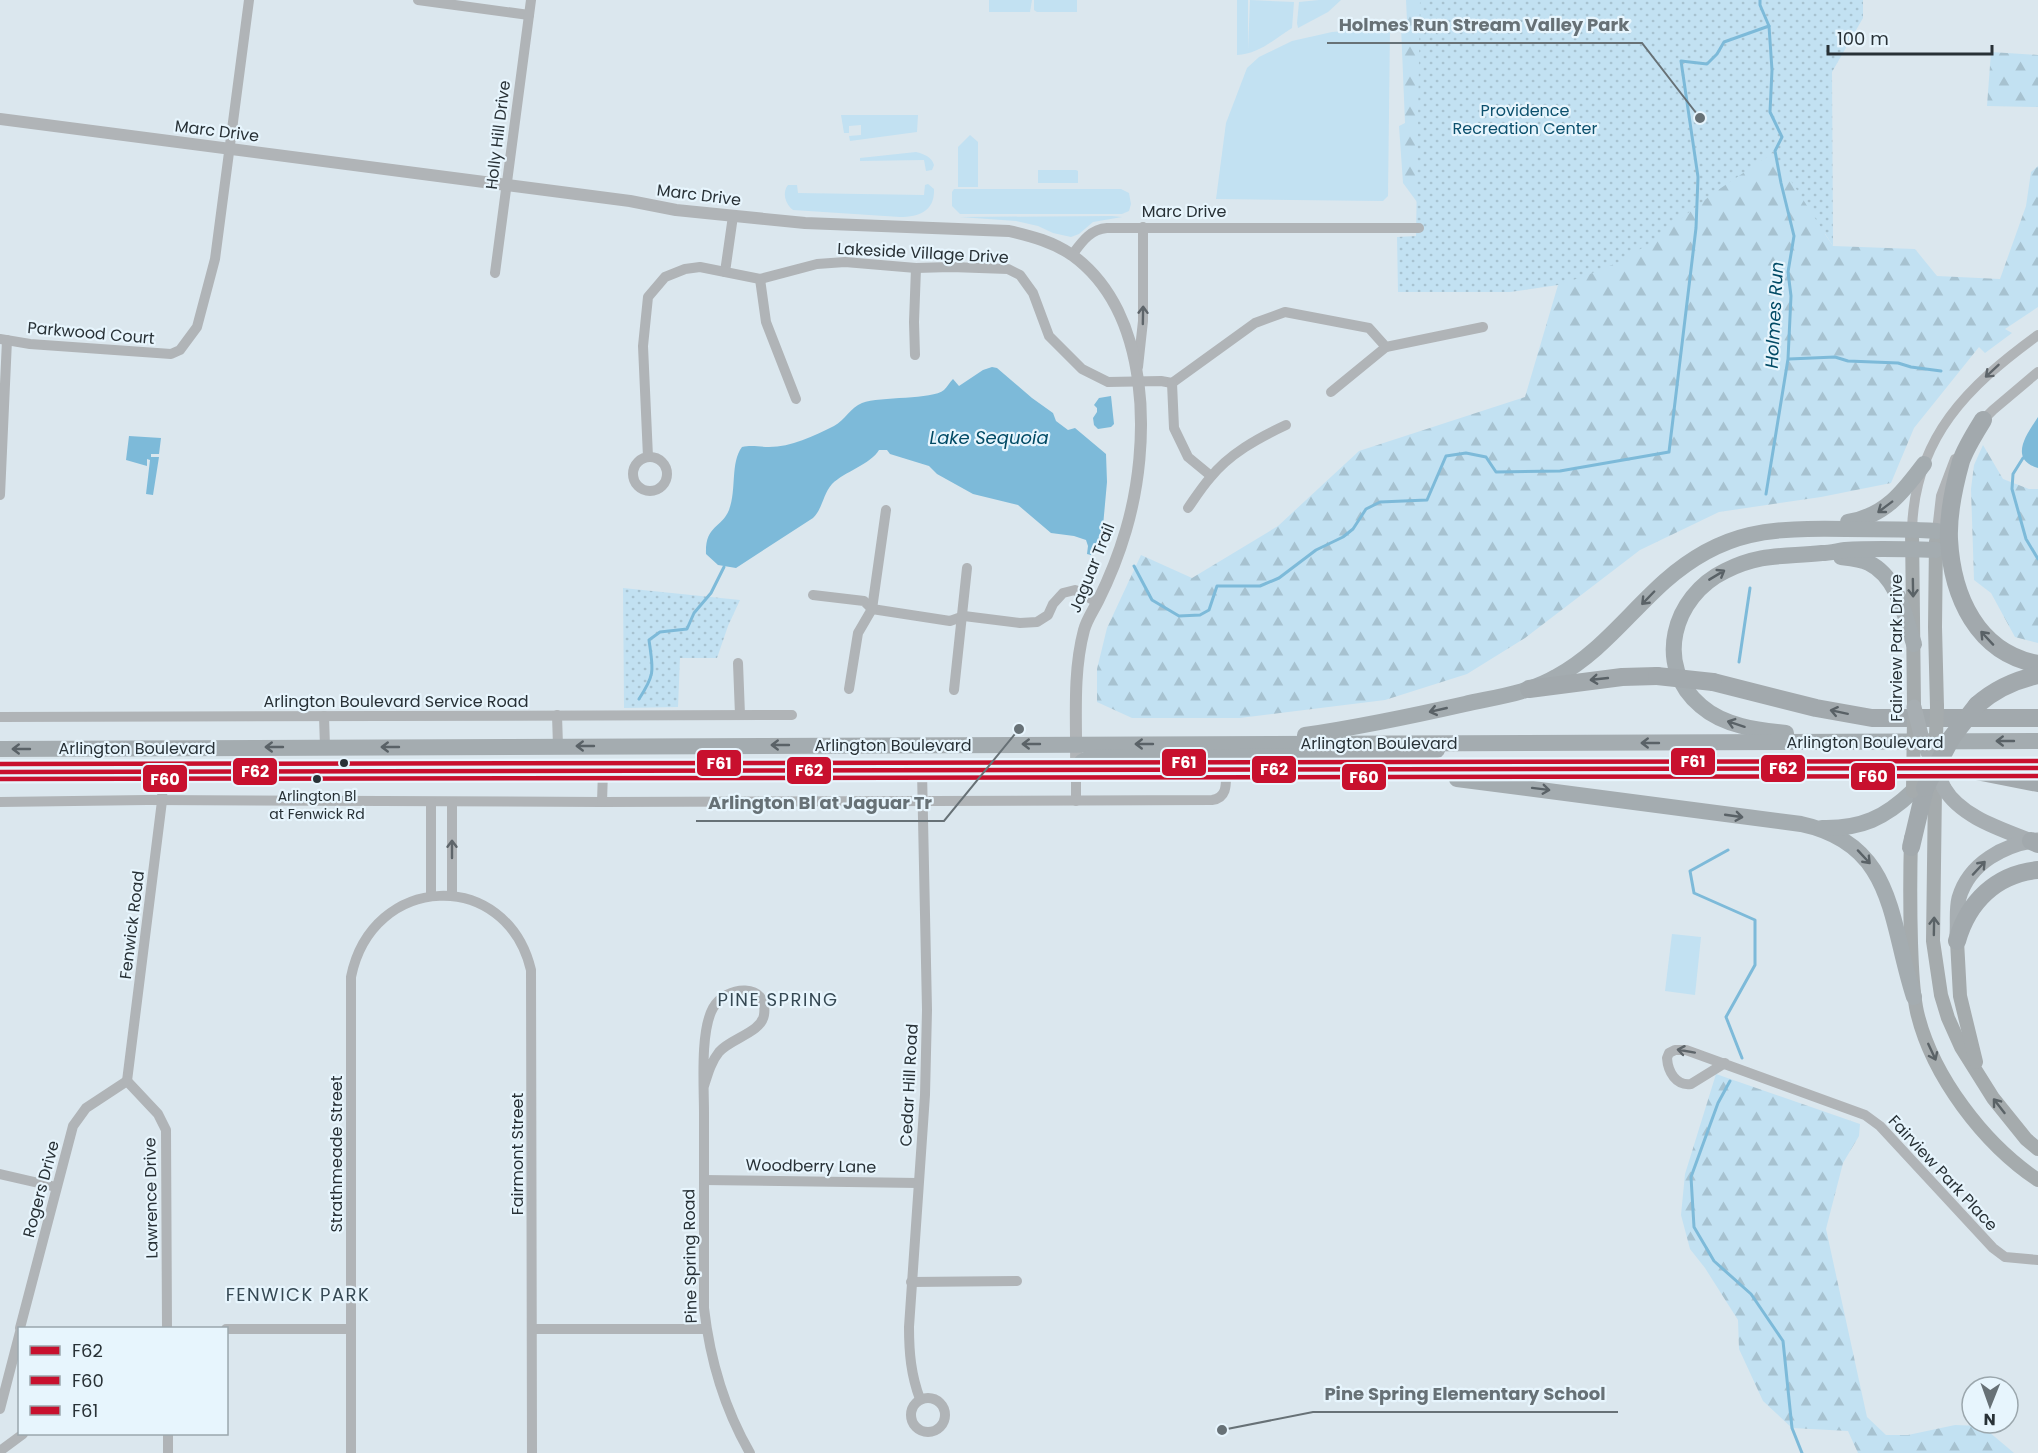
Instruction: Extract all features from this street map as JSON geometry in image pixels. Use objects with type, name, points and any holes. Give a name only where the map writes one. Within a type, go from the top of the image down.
[{"type":"highway","points":[[1983,420],[1962,459],[1955,486],[1949,538],[1952,563],[1968,613],[1988,641],[2001,652],[2015,659],[2038,664]]},
{"type":"highway","points":[[1812,528],[1865,520],[1900,495],[1924,464]]},
{"type":"highway","points":[[1529,689],[1554,679],[1576,666],[1618,629],[1663,583],[1696,557],[1735,538],[1765,531],[1812,528],[1937,531]]},
{"type":"highway","points":[[1898,741],[1857,733],[1786,733],[1733,724],[1701,707],[1684,687],[1677,668],[1674,639],[1682,611],[1695,592],[1722,572],[1754,560],[1774,555],[1843,550],[1936,550]]},
{"type":"highway","points":[[1823,553],[1857,559],[1880,570],[1898,597],[1914,644]]},
{"type":"highway","points":[[1911,847],[1935,767],[1952,737],[1977,705],[1990,693],[2038,675]]},
{"type":"highway","points":[[1223,744],[1286,738],[1382,723],[1529,689],[1622,676],[1658,676],[1713,682],[1816,708],[1872,718],[2038,718]]},
{"type":"highway","name":"Arlington Boulevard","points":[[0,749],[2038,741]]},
{"type":"highway","points":[[1076,771],[1082,762],[1090,758],[1410,756],[1467,743]]},
{"type":"highway","points":[[1961,768],[2038,783]]},
{"type":"highway","name":"Arlington Boulevard","points":[[0,772],[1961,768]]},
{"type":"highway","points":[[1378,770],[1836,828],[1871,822],[1901,802],[1929,789]]},
{"type":"highway","points":[[1815,827],[1847,842],[1860,852],[1878,875],[1891,908],[1914,997]]},
{"type":"highway","points":[[1957,941],[1962,924],[1972,908],[1994,885],[2015,874],[2038,870]]},
{"type":"main road","name":"Fairview Park Drive","points":[[1912,530],[1914,707],[1929,789],[1934,941],[1941,995],[1961,1047],[1993,1098],[2038,1149]]},
{"type":"main road","points":[[1935,767],[1937,531]]},
{"type":"main road","points":[[1914,707],[1918,729],[1935,767]]},
{"type":"main road","name":"Arlington Boulevard","points":[[1961,768],[2038,768]]},
{"type":"main road","points":[[1929,789],[1952,798],[1966,810],[1990,823],[2036,842]]},
{"type":"main road","points":[[1980,1076],[1960,996],[1957,941],[1959,898],[1972,874],[1993,855],[2004,849],[2036,842]]},
{"type":"main road","points":[[1911,847],[1914,997],[1926,1038],[1942,1074],[1989,1139],[2038,1180]]},
{"type":"street","points":[[229,150],[249,0]]},
{"type":"street","points":[[418,0],[529,15]]},
{"type":"street","name":"Holly Hill Drive","points":[[495,273],[531,0]]},
{"type":"street","name":"Marc Drive","points":[[0,119],[630,201],[676,210],[805,223],[1009,231],[1043,240],[1072,255],[1086,237],[1102,228],[1419,228]]},
{"type":"street","name":"Parkwood Court","points":[[3,339],[30,344],[157,354],[171,354],[180,350],[197,327],[215,259],[229,150]]},
{"type":"street","points":[[725,272],[733,216]]},
{"type":"street","points":[[1137,378],[1143,321],[1143,227]]},
{"type":"street","name":"Jaguar Trail","points":[[1072,255],[1094,275],[1112,301],[1122,322],[1137,378],[1141,430],[1134,499],[1116,559],[1084,629],[1077,678],[1076,771]]},
{"type":"street","name":"Lakeside Village Drive","points":[[648,457],[643,346],[648,297],[665,277],[685,269],[700,267],[760,279],[817,264],[836,263],[916,268],[1008,269],[1020,275],[1033,293],[1049,336],[1082,369],[1107,382],[1137,378],[1172,383]]},
{"type":"street","points":[[915,355],[916,268]]},
{"type":"street","points":[[760,279],[766,322],[796,399]]},
{"type":"street","points":[[1211,476],[1188,457],[1174,428],[1172,383],[1255,323],[1285,312],[1369,328],[1386,347]]},
{"type":"street","points":[[1331,392],[1386,347],[1483,327]]},
{"type":"street","name":"Fairview Park Drive","points":[[1912,530],[1914,499],[1924,464],[1940,430],[1970,391],[2003,361],[2038,335]]},
{"type":"street","points":[[0,495],[3,339]]},
{"type":"street","points":[[1937,531],[1941,496],[1960,449],[1983,420],[2038,372]]},
{"type":"street","points":[[1188,508],[1211,476],[1255,439],[1286,425]]},
{"type":"street","points":[[849,689],[858,633],[872,609],[885,510]]},
{"type":"street","points":[[954,690],[964,616],[967,568]]},
{"type":"street","points":[[813,595],[864,602],[872,609],[950,621],[964,616],[1037,622],[1048,615],[1053,604],[1063,593],[1075,590],[1097,602]]},
{"type":"street","points":[[738,663],[740,715]]},
{"type":"street","name":"Arlington Boulevard Service Road","points":[[0,717],[792,715]]},
{"type":"street","points":[[324,716],[325,747]]},
{"type":"street","points":[[557,716],[558,746]]},
{"type":"street","points":[[0,802],[1217,799],[1225,790],[1226,770]]},
{"type":"street","points":[[602,802],[603,771]]},
{"type":"street","name":"Cedar Hill Road","points":[[920,1399],[909,1359],[909,1327],[924,1095],[927,1010],[922,771]]},
{"type":"street","points":[[1076,771],[1076,801]]},
{"type":"street","name":"Fenwick Road","points":[[127,1081],[162,801],[163,772]]},
{"type":"street","points":[[431,802],[431,896]]},
{"type":"street","points":[[452,802],[452,896]]},
{"type":"street","name":"Fairmont Street","points":[[431,896],[452,896],[482,905],[508,926],[524,949],[531,970],[532,1453]]},
{"type":"street","name":"Strathmeade Street","points":[[351,1453],[351,978],[360,947],[380,920],[408,902],[431,896]]},
{"type":"street","name":"Pine Spring Road","points":[[704,1086],[709,1069],[718,1053],[727,1044],[761,1023],[764,1006],[760,999],[748,990],[740,989],[728,993],[714,1006],[706,1030],[704,1086],[704,1308],[715,1371],[725,1400],[750,1453]]},
{"type":"street","name":"Fairview Park Place","points":[[1725,1063],[1691,1084],[1684,1085],[1677,1082],[1671,1074],[1667,1058],[1669,1053],[1681,1048],[1725,1063],[1865,1115],[1880,1126],[1993,1248],[2005,1257],[2038,1260]]},
{"type":"street","name":"Rogers Drive","points":[[21,1327],[73,1126],[86,1108],[127,1081]]},
{"type":"street","name":"Lawrence Drive","points":[[127,1081],[158,1113],[166,1130],[167,1327]]},
{"type":"street","points":[[0,1174],[56,1187]]},
{"type":"street","name":"Woodberry Lane","points":[[704,1180],[918,1183]]},
{"type":"street","points":[[911,1282],[1017,1281]]},
{"type":"street","points":[[228,1329],[351,1329]]},
{"type":"street","points":[[532,1329],[706,1329]]},
{"type":"street","name":"Rogers Drive","points":[[0,1409],[18,1338]]},
{"type":"street","points":[[0,1451],[22,1435]]},
{"type":"street","points":[[168,1435],[168,1453]]},
{"type":"green space","points":[[989,0],[1032,0],[1030,12],[989,12]]},
{"type":"green space","points":[[1034,0],[1077,0],[1077,12],[1037,12],[1034,10]]},
{"type":"green space","points":[[1237,0],[1248,0],[1248,50],[1250,0],[1294,2],[1292,28],[1260,49],[1237,55]]},
{"type":"green space","points":[[1341,0],[1328,12],[1298,28],[1299,2]]},
{"type":"green space","points":[[1406,0],[1421,0],[1417,202],[1403,183],[1399,126],[1405,123],[1401,26],[1407,21]]},
{"type":"green space","name":"Providence Recreation Center","points":[[1420,0],[1863,0],[1863,18],[1832,72],[1833,246],[1773,153],[1715,192],[1647,245],[1619,262],[1585,276],[1558,285],[1510,292],[1398,292],[1397,237],[1416,236]]},
{"type":"green space","points":[[1390,27],[1388,196],[1383,201],[1216,199],[1226,123],[1247,68],[1259,57],[1292,41],[1332,32]]},
{"type":"green space","points":[[1991,52],[2038,55],[2038,107],[1987,106]]},
{"type":"green space","points":[[1816,81],[1825,234],[1833,246],[1915,249],[1937,276],[2000,279],[2026,206],[2031,172],[2038,166],[2038,307],[2005,329],[2012,333],[1985,353],[1979,347],[1914,428],[1891,483],[1821,497],[1719,512],[1640,550],[1525,638],[1467,674],[1385,700],[1240,718],[1132,718],[1097,702],[1097,669],[1107,628],[1141,555],[1192,578],[1278,526],[1359,451],[1525,397],[1558,285],[1567,267]]},
{"type":"green space","points":[[841,115],[918,115],[917,132],[850,141],[849,136],[861,135],[861,125],[849,126],[849,133],[844,133]]},
{"type":"green space","points":[[970,135],[978,142],[978,187],[958,187],[958,147]]},
{"type":"green space","points":[[916,152],[931,160],[934,165],[932,170],[926,171],[924,160],[860,161],[860,158]]},
{"type":"green space","points":[[1038,170],[1076,170],[1078,171],[1078,183],[1038,183]]},
{"type":"green space","points":[[928,184],[934,189],[934,197],[929,208],[907,217],[793,210],[785,198],[788,185],[797,185],[798,193],[924,195],[925,185]]},
{"type":"green space","points":[[954,189],[1121,189],[1129,193],[1131,204],[1129,211],[1122,214],[960,214],[952,206]]},
{"type":"green space","points":[[960,217],[1122,217],[1093,222],[1079,234],[1071,237],[1016,221]]},
{"type":"green space","points":[[1983,445],[2003,479],[2029,489],[2038,489],[2038,643],[2015,637],[1991,593],[1974,580],[1971,489],[1974,465]]},
{"type":"green space","points":[[623,588],[740,600],[717,658],[680,658],[678,707],[624,708]]},
{"type":"green space","points":[[1672,934],[1701,937],[1695,995],[1665,991]]},
{"type":"green space","points":[[1716,1074],[1860,1124],[1859,1136],[1843,1163],[1826,1229],[1867,1417],[1886,1435],[1908,1435],[1960,1425],[1960,1435],[1993,1435],[2014,1453],[1858,1453],[1848,1431],[1792,1428],[1763,1401],[1739,1349],[1738,1320],[1690,1249],[1681,1215],[1685,1174]]},
{"type":"water","name":"Lake Sequoia","points":[[997,368],[1053,413],[1056,421],[1068,430],[1075,428],[1106,454],[1107,482],[1103,526],[1107,533],[1101,549],[1094,550],[1091,555],[1087,554],[1086,540],[1051,533],[1018,505],[973,494],[937,474],[929,466],[890,454],[887,450],[879,450],[870,460],[832,484],[813,518],[736,568],[718,565],[706,554],[706,545],[711,532],[729,510],[736,461],[742,447],[777,447],[794,443],[834,426],[862,403],[938,393],[944,390],[953,379],[959,386],[983,370]]},
{"type":"water","points":[[1111,396],[1114,424],[1111,427],[1098,429],[1094,425],[1093,418],[1097,408],[1094,405],[1099,398]]},
{"type":"water","points":[[2038,417],[2038,468],[2024,459],[2022,452],[2025,438]]},
{"type":"water","points":[[129,436],[161,438],[159,454],[151,454],[151,457],[159,457],[153,495],[146,494],[150,460],[147,459],[147,466],[126,460]]},
{"type":"waterway","name":"Holmes Run","points":[[1760,0],[1769,26],[1772,70],[1770,112],[1782,137],[1775,151],[1794,236],[1788,272],[1791,296],[1788,359],[1766,494]]},
{"type":"waterway","points":[[1134,566],[1152,600],[1179,616],[1200,615],[1209,610],[1217,586],[1260,586],[1279,578],[1316,550],[1343,537],[1353,529],[1366,509],[1380,502],[1427,500],[1446,456],[1466,453],[1486,457],[1496,472],[1560,471],[1669,452],[1696,228],[1698,177],[1681,61],[1707,64],[1724,42],[1769,26]]},
{"type":"waterway","points":[[1789,359],[1835,357],[1848,361],[1898,363],[1941,371]]},
{"type":"waterway","points":[[2023,458],[2013,474],[2012,489],[2026,539],[2038,559]]},
{"type":"waterway","points":[[639,699],[651,677],[652,658],[649,640],[660,632],[687,629],[694,613],[711,593],[724,567]]},
{"type":"waterway","name":"Holmes Run","points":[[1739,662],[1750,588]]},
{"type":"waterway","name":"Holmes Run","points":[[1728,850],[1690,871],[1694,893],[1755,920],[1755,965],[1726,1017],[1742,1058]]},
{"type":"waterway","name":"Holmes Run","points":[[1730,1081],[1718,1103],[1691,1177],[1694,1227],[1714,1261],[1751,1294],[1783,1341],[1792,1428],[1802,1453]]},
{"type":"transit line","name":"F61","points":[[0,764],[2038,761]]},
{"type":"transit line","name":"F62","points":[[0,772],[2038,768]]},
{"type":"transit line","name":"F60","points":[[0,779],[2038,776]]},
{"type":"place","name":"Holmes Run Stream Valley Park","points":[[1700,118]]},
{"type":"place","name":"Arlington Bl at Jaguar Tr","points":[[1019,729]]},
{"type":"place","name":"Arlington Bl at Fenwick Rd","points":[[317,779]]},
{"type":"place","name":"Pine Spring Elementary School","points":[[1222,1430]]},
{"type":"district","name":"PINE SPRING","points":[[778,999]]},
{"type":"district","name":"FENWICK PARK","points":[[298,1294]]}]
